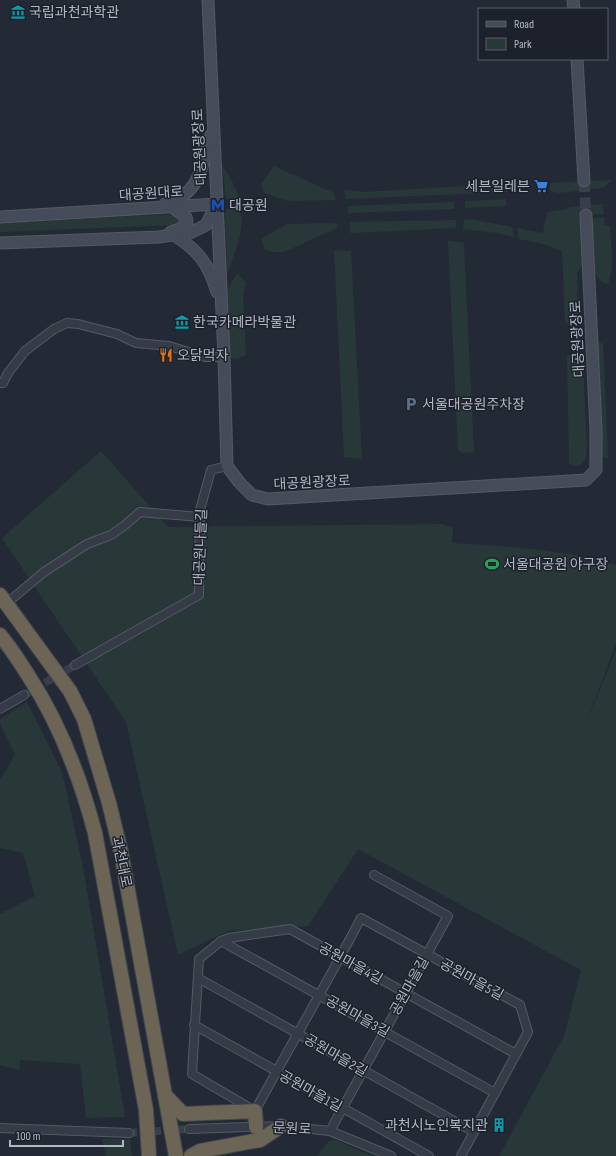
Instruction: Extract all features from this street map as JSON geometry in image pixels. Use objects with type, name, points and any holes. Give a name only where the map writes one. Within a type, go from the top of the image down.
[{"type":"highway","name":"과천대로","points":[[3,600],[70,691],[84,719],[109,803],[121,852],[176,1156]]},
{"type":"highway","name":"과천대로","points":[[0,635],[10,646],[50,712],[69,752],[86,797],[95,833],[146,1110],[149,1156]]},
{"type":"highway","points":[[165,1095],[183,1114],[255,1111],[256,1127]]},
{"type":"highway","points":[[191,1156],[200,1150],[260,1140],[281,1126]]},
{"type":"street","name":"대공원광장로","points":[[208,0],[224,357],[227,466],[239,482],[252,495],[268,500],[586,480],[596,470],[596,431],[586,215]]},
{"type":"street","points":[[577,60],[584,181]]},
{"type":"street","points":[[145,209],[171,202],[189,192],[199,177],[213,128]]},
{"type":"street","points":[[0,243],[160,237],[192,232],[206,225],[217,204]]},
{"type":"street","name":"대공원대로","points":[[0,217],[217,204]]},
{"type":"street","points":[[160,237],[180,229],[187,222],[186,217],[171,206]]},
{"type":"street","points":[[174,235],[194,249],[211,273],[222,310]]},
{"type":"street","points":[[0,383],[3,383],[8,373],[26,351],[54,329],[67,323],[78,324],[117,334],[136,343],[169,346],[205,357],[224,357]]},
{"type":"street","name":"대공원나들길","points":[[75,665],[199,595],[200,510],[211,470],[227,466]]},
{"type":"street","points":[[3,600],[87,544],[110,535],[140,512],[200,517]]},
{"type":"street","points":[[0,709],[24,695]]},
{"type":"street","name":"공원마을길","points":[[330,1131],[448,916],[374,875]]},
{"type":"street","name":"공원마을5길","points":[[341,957],[361,918],[520,1005],[528,1032],[516,1054]]},
{"type":"street","name":"공원마을4길","points":[[221,941],[229,938],[290,929],[516,1054]]},
{"type":"street","points":[[221,941],[199,960],[192,1074],[255,1111],[341,957]]},
{"type":"street","name":"공원마을3길","points":[[221,941],[495,1093]]},
{"type":"street","name":"공원마을2길","points":[[198,978],[474,1132]]},
{"type":"street","name":"공원마을1길","points":[[194,1025],[429,1156]]},
{"type":"street","points":[[461,1156],[516,1054]]},
{"type":"street","name":"문원로","points":[[188,1130],[281,1126],[330,1131],[391,1156]]},
{"type":"street","points":[[0,1128],[130,1133]]},
{"type":"green space","points":[[222,165],[239,196],[236,199],[226,199]]},
{"type":"green space","points":[[274,166],[334,193],[335,200],[288,201],[264,193],[261,184]]},
{"type":"green space","points":[[504,179],[508,192],[346,199],[344,190],[363,192],[483,185]]},
{"type":"green space","points":[[611,180],[603,188],[559,193],[550,191],[550,183]]},
{"type":"green space","points":[[506,199],[506,206],[465,208],[465,201]]},
{"type":"green space","points":[[454,202],[454,209],[348,213],[348,206]]},
{"type":"green space","points":[[603,204],[604,214],[577,216],[580,218],[583,264],[577,273],[579,325],[565,323],[562,251],[540,243],[519,239],[517,228],[543,233],[547,212],[567,209],[569,207]]},
{"type":"green space","points":[[237,208],[241,213],[241,230],[236,250],[227,274],[225,209]]},
{"type":"green space","points":[[175,214],[179,217],[179,222],[174,225],[0,232],[0,223]]},
{"type":"green space","points":[[604,217],[605,225],[610,226],[612,248],[612,262],[608,284],[603,283],[595,272],[591,219]]},
{"type":"green space","points":[[470,219],[512,227],[514,237],[463,229],[464,220]]},
{"type":"green space","points":[[456,220],[456,228],[350,233],[350,222]]},
{"type":"green space","points":[[337,223],[337,228],[284,252],[265,250],[261,239],[287,224]]},
{"type":"green space","points":[[448,241],[463,242],[464,245],[474,452],[463,453],[458,450]]},
{"type":"green space","points":[[334,250],[351,251],[362,459],[344,457]]},
{"type":"green space","points":[[237,273],[246,283],[243,295],[246,355],[236,359],[230,358],[228,289]]},
{"type":"green space","points":[[595,340],[603,344],[608,458],[601,456]]},
{"type":"green space","points":[[570,354],[583,363],[587,449],[586,457],[582,464],[574,466],[569,463],[567,356]]},
{"type":"green space","points":[[101,451],[168,527],[442,524],[453,528],[452,543],[554,552],[580,556],[616,565],[616,644],[583,731],[616,650],[616,1156],[499,1156],[564,1036],[581,970],[358,849],[308,926],[228,931],[178,955],[126,722],[2,538]]},
{"type":"green space","points":[[27,702],[62,772],[83,867],[125,1117],[86,1118],[80,1064],[20,1060],[19,1070],[0,1065],[0,914],[35,896],[23,853],[0,848],[0,780],[15,755],[0,723],[0,719]]},
{"type":"green space","points":[[102,1139],[130,1139],[132,1156],[106,1156]]},
{"type":"green space","points":[[336,1140],[372,1156],[317,1156],[329,1141]]},
{"type":"tunnel","points":[[584,181],[586,215]]},
{"type":"tunnel","points":[[24,695],[75,665]]},
{"type":"tunnel","points":[[129,1133],[189,1129]]},
{"type":"place","name":"국립과천과학관","points":[[18,12]]},
{"type":"place","name":"세븐일레븐","points":[[541,186]]},
{"type":"place","name":"대공원","points":[[218,205]]},
{"type":"place","name":"한국카메라박물관","points":[[182,322]]},
{"type":"place","name":"오닭먹자","points":[[166,355]]},
{"type":"place","name":"서울대공원주차장","points":[[411,404]]},
{"type":"place","name":"서울대공원 야구장","points":[[492,564]]},
{"type":"place","name":"과천시노인복지관","points":[[499,1125]]}]
